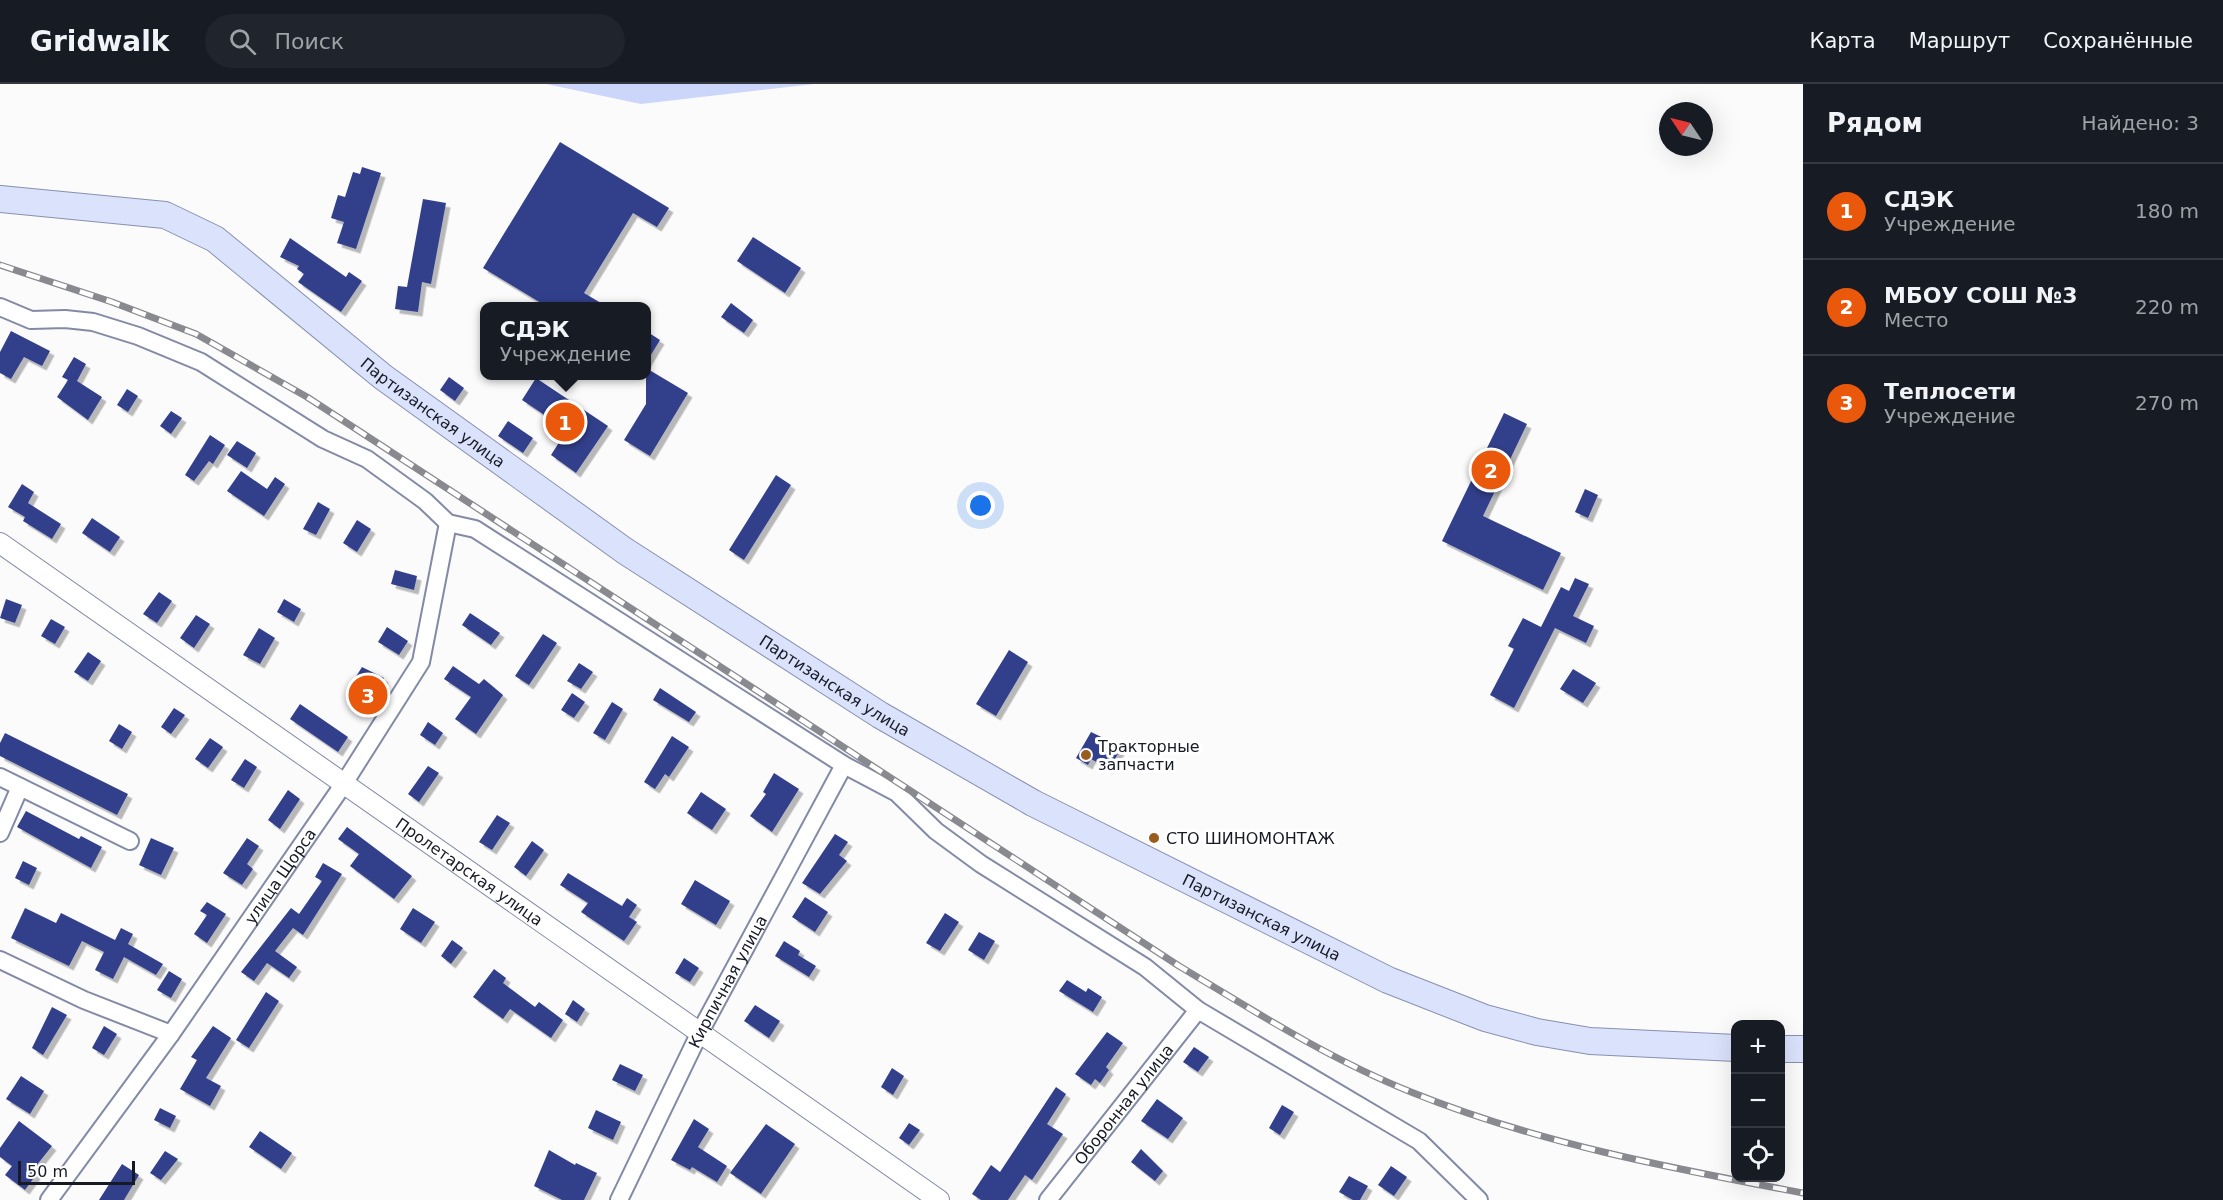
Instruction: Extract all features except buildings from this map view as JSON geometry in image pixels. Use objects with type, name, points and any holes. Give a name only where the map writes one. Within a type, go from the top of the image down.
[{"type":"main road","name":"Партизанская улица","points":[[0,199],[165,215],[215,239],[383,377],[625,550],[880,715],[1033,803],[1388,980],[1485,1018],[1538,1032],[1590,1041],[1731,1048]]},
{"type":"main road","points":[[1785,1049],[1803,1049]]},
{"type":"street","points":[[0,307],[31,320],[65,319],[93,322],[138,336],[201,362],[322,439],[367,459],[424,501],[448,523],[476,529],[844,765],[897,793],[936,831],[981,864],[1145,967],[1198,1010],[1419,1142],[1479,1200]]},
{"type":"street","name":"улица Щорса","points":[[49,1200],[171,1034],[343,785],[421,662],[448,523]]},
{"type":"street","name":"Пролетарская улица","points":[[0,543],[22,556],[343,785],[939,1200]]},
{"type":"street","name":"Кирпичная улица","points":[[619,1200],[700,1032],[844,765]]},
{"type":"street","points":[[0,777],[130,841]]},
{"type":"street","points":[[0,833],[20,787]]},
{"type":"street","points":[[0,960],[84,1000],[171,1034]]},
{"type":"street","name":"Оборонная улица","points":[[1048,1200],[1198,1010]]},
{"type":"water","points":[[546,84],[814,84],[641,104]]},
{"type":"railway","points":[[0,265],[112,302],[196,334],[307,397],[1179,966],[1292,1034],[1351,1065],[1411,1092],[1459,1110],[1555,1140],[1654,1164],[1803,1193]]},
{"type":"place","name":"СДЭК","points":[[565,422]]},
{"type":"place","name":"МБОУ СОШ №3","points":[[1491,470]]},
{"type":"place","name":"Теплосети","points":[[368,695]]},
{"type":"place","name":"Тракторные запчасти","points":[[1086,755]]},
{"type":"place","name":"СТО ШИНОМОНТАЖ","points":[[1154,838]]}]
